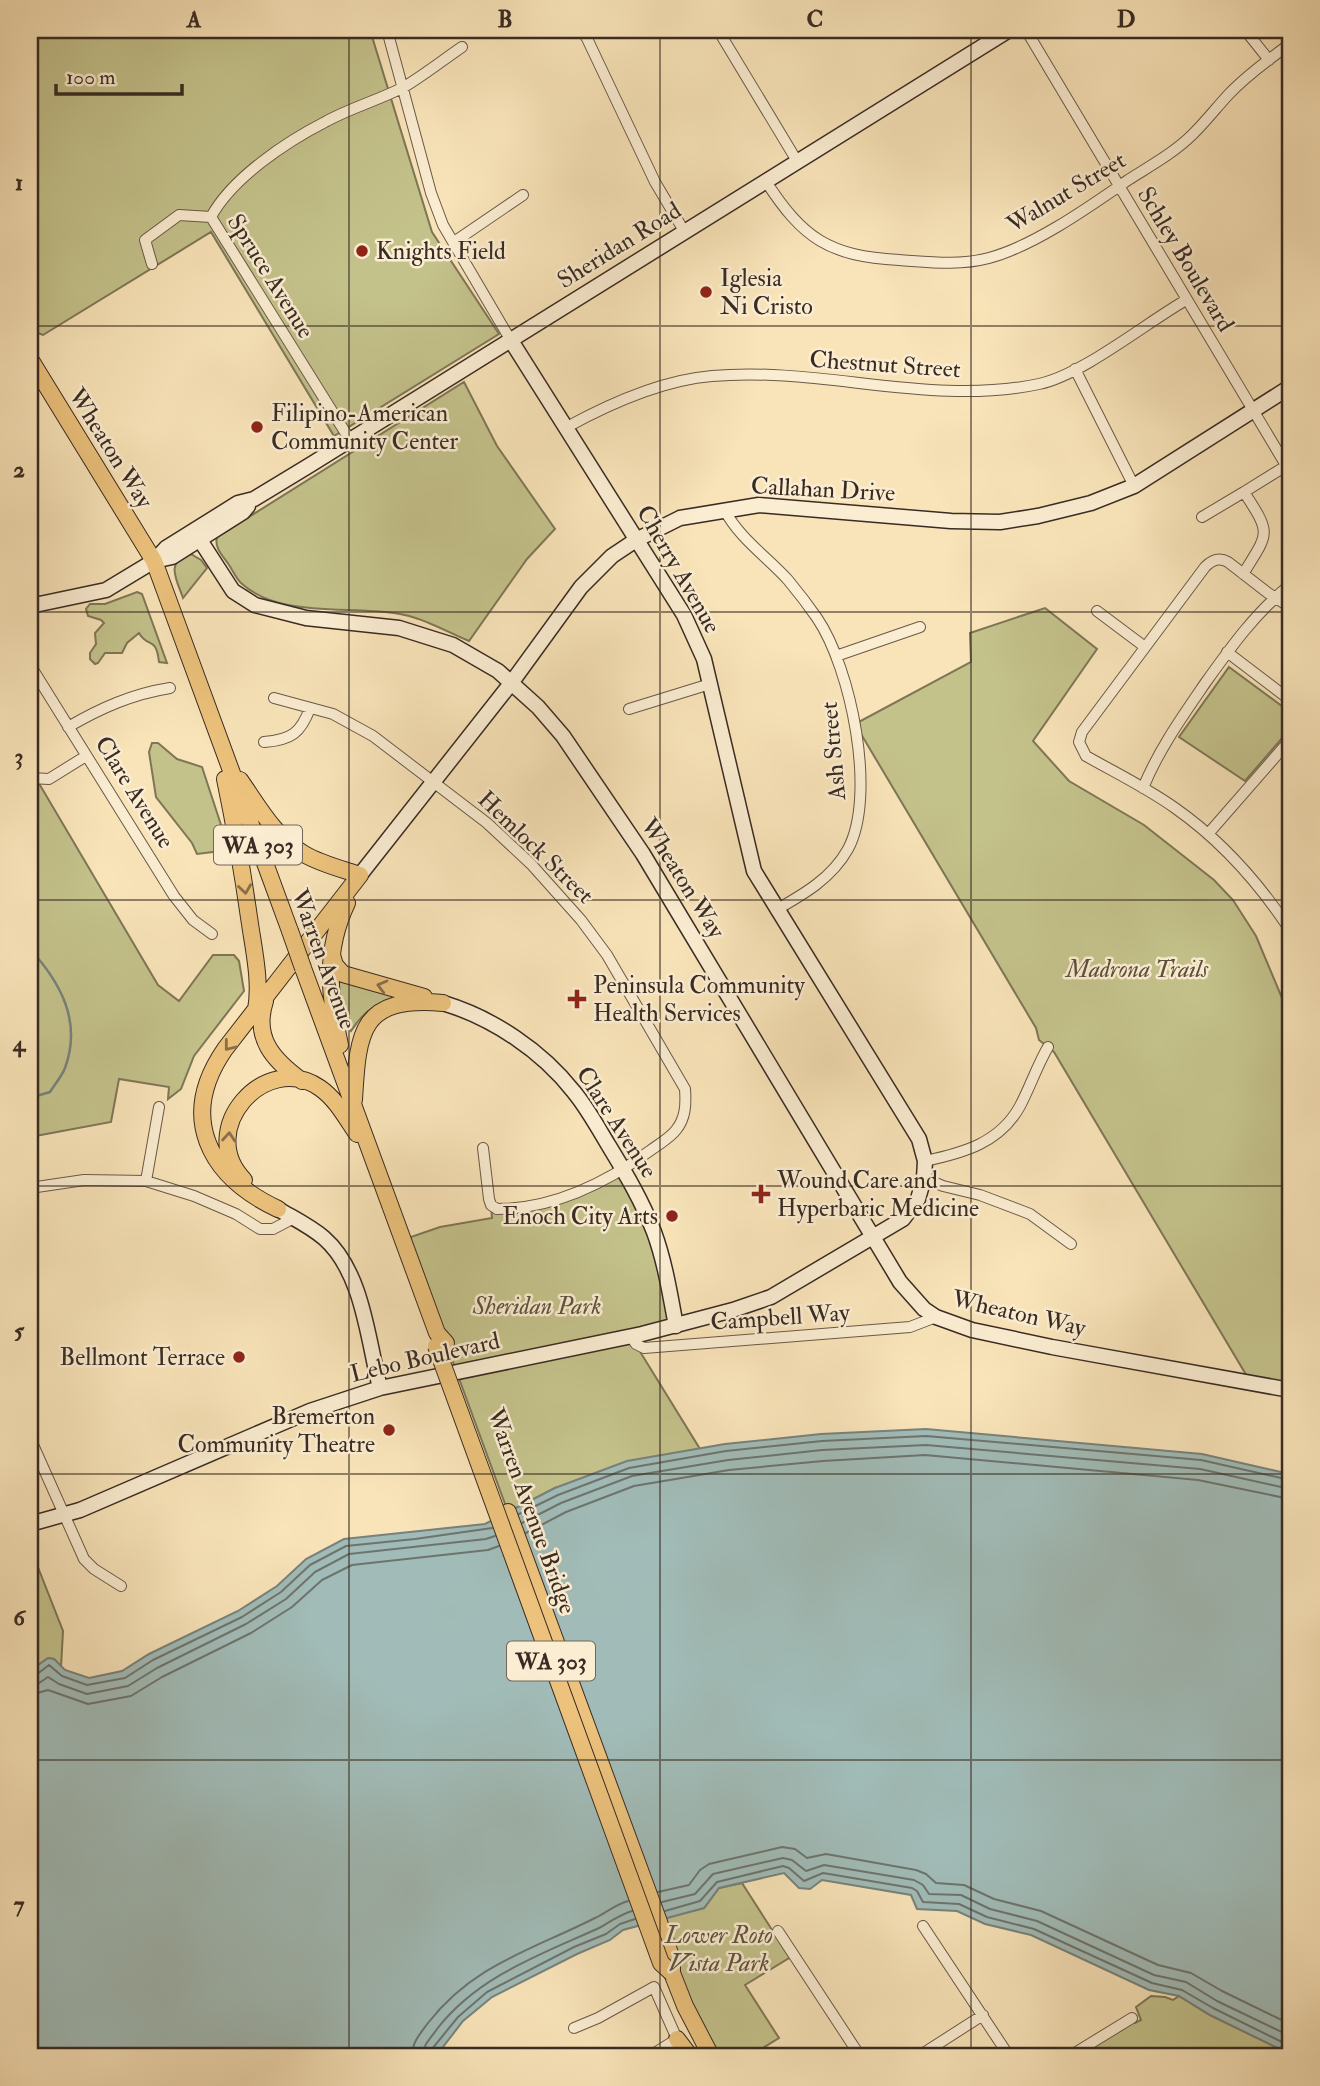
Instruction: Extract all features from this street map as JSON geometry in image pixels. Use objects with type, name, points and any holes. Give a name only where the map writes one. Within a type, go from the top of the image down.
[{"type":"main road","name":"Sheridan Road","points":[[30,606],[106,590],[154,561],[166,548],[239,503],[254,499],[1009,30]]},
{"type":"main road","name":"Cherry Avenue","points":[[510,339],[684,615],[703,656],[754,871],[919,1139],[925,1161],[925,1178],[918,1199],[903,1219],[873,1237]]},
{"type":"main road","name":"Wheaton Way","points":[[30,359],[154,561]]},
{"type":"main road","name":"Callahan Drive","points":[[360,875],[512,682],[581,587],[612,556],[636,540],[680,518],[759,505],[951,521],[1000,522],[1038,516],[1091,503],[1134,486],[1290,387]]},
{"type":"main road","name":"Sheridan Road","points":[[154,561],[172,557],[200,540],[243,512],[254,499]]},
{"type":"main road","name":"Wheaton Way","points":[[200,540],[233,591],[255,605],[306,618],[388,626],[418,633],[461,649],[512,682],[563,736],[643,854],[908,1293],[924,1309],[936,1317],[972,1330],[1290,1390]]},
{"type":"main road","name":"Warren Avenue","points":[[154,561],[439,1340]]},
{"type":"main road","points":[[214,726],[239,848],[257,985],[255,1012]]},
{"type":"main road","points":[[226,760],[269,822],[285,840],[311,858],[360,875]]},
{"type":"main road","points":[[353,1105],[333,1013],[329,979],[338,920],[360,875]]},
{"type":"main road","points":[[360,875],[226,1049],[211,1072],[201,1116],[205,1139],[220,1167],[239,1186],[324,1238],[346,1264],[358,1296],[380,1388]]},
{"type":"main road","points":[[332,955],[339,970],[350,977],[443,1003]]},
{"type":"main road","points":[[267,995],[262,1024],[268,1048],[277,1062],[302,1081]]},
{"type":"main road","points":[[353,1105],[358,1044],[370,1021],[381,1012],[397,1005],[419,1001],[443,1003]]},
{"type":"main road","name":"Clare Avenue","points":[[443,1003],[470,1012],[506,1032],[556,1072],[582,1103],[640,1200],[658,1245],[676,1326]]},
{"type":"main road","points":[[278,1209],[240,1176],[230,1156],[227,1135],[234,1112],[248,1094],[269,1083],[283,1080],[302,1081],[318,1086],[336,1103],[370,1154]]},
{"type":"main road","name":"Lebo Boulevard","points":[[30,1524],[65,1515],[310,1411],[380,1388],[631,1337],[733,1310],[771,1297],[873,1237]]},
{"type":"main road","name":"Warren Avenue Bridge","points":[[439,1340],[663,1933],[672,1959],[672,1973],[692,2021],[712,2056]]},
{"type":"main road","points":[[677,2039],[690,2056]]},
{"type":"street","name":"Cherry Avenue","points":[[387,30],[431,193],[443,225],[510,339]]},
{"type":"street","points":[[596,30],[584,33],[655,182],[684,231]]},
{"type":"street","points":[[718,30],[797,161]]},
{"type":"street","name":"Schley Boulevard","points":[[1026,30],[1288,469]]},
{"type":"street","points":[[1245,30],[1269,60]]},
{"type":"street","name":"Walnut Street","points":[[765,180],[786,212],[804,231],[832,248],[852,255],[951,264],[990,258],[1028,243],[1165,157],[1192,135],[1229,94],[1290,44]]},
{"type":"street","points":[[211,218],[216,207],[250,173],[290,142],[326,121],[404,86],[461,47]]},
{"type":"street","points":[[454,242],[523,195]]},
{"type":"street","name":"Spruce Avenue","points":[[152,264],[145,240],[179,215],[211,218],[350,440]]},
{"type":"street","name":"Chestnut Street","points":[[567,427],[601,408],[650,391],[711,376],[779,376],[977,392],[1042,384],[1075,369],[1186,300]]},
{"type":"street","points":[[1075,369],[1134,486]]},
{"type":"street","points":[[1202,517],[1288,469]]},
{"type":"street","points":[[1243,574],[1265,536],[1264,525],[1244,492]]},
{"type":"street","name":"Ash Street","points":[[724,509],[733,526],[788,580],[818,620],[849,691],[858,742],[859,820],[849,848],[813,888],[776,910]]},
{"type":"street","points":[[1290,607],[1228,562],[1217,559],[1205,567],[1082,732],[1079,741],[1086,756],[1174,807],[1208,834],[1233,857],[1290,930]]},
{"type":"street","points":[[1143,788],[1168,736],[1227,653],[1256,615],[1290,585]]},
{"type":"street","points":[[1097,611],[1145,647]]},
{"type":"street","points":[[836,656],[920,627]]},
{"type":"street","points":[[1227,653],[1290,700]]},
{"type":"street","name":"Clare Avenue","points":[[30,665],[180,905],[212,934]]},
{"type":"street","points":[[629,709],[710,684]]},
{"type":"street","points":[[68,727],[108,705],[143,693],[170,688]]},
{"type":"street","name":"Hemlock Street","points":[[274,698],[333,714],[373,736],[487,823],[548,881],[583,923],[613,964],[685,1089],[686,1109],[677,1129],[624,1170]]},
{"type":"street","points":[[264,742],[282,741],[293,734],[302,727],[310,708]]},
{"type":"street","points":[[1208,834],[1290,740]]},
{"type":"street","points":[[30,778],[49,779],[86,756]]},
{"type":"street","points":[[925,1161],[965,1152],[987,1142],[1002,1130],[1020,1107],[1048,1047]]},
{"type":"street","points":[[146,1181],[159,1107]]},
{"type":"street","points":[[483,1148],[491,1205],[497,1209],[553,1200],[595,1185],[624,1170]]},
{"type":"street","points":[[925,1178],[1030,1214],[1071,1244]]},
{"type":"street","points":[[30,1188],[84,1180],[146,1181],[205,1200],[260,1229],[273,1229],[294,1218]]},
{"type":"street","name":"Campbell Way","points":[[631,1337],[636,1344],[644,1348],[910,1327],[936,1317]]},
{"type":"street","points":[[31,1443],[83,1559],[121,1586]]},
{"type":"street","points":[[923,1926],[1009,2056]]},
{"type":"street","points":[[778,1931],[860,2056]]},
{"type":"street","points":[[574,2028],[654,1987],[677,2039],[650,2056]]},
{"type":"street","points":[[919,2056],[983,2015]]},
{"type":"street","points":[[1070,2056],[1132,2018]]},
{"type":"green space","points":[[32,30],[370,30],[432,232],[499,334],[334,436],[211,232],[43,335],[30,330],[30,37],[35,34]]},
{"type":"green space","points":[[464,382],[497,446],[555,529],[527,559],[469,641],[409,616],[389,612],[299,607],[277,602],[258,595],[239,581],[220,552],[217,537]]},
{"type":"green space","points":[[191,554],[207,568],[183,598],[175,566],[183,557]]},
{"type":"green space","points":[[137,592],[142,594],[167,663],[159,662],[154,645],[139,633],[127,643],[122,653],[105,653],[95,664],[90,659],[90,653],[96,644],[95,633],[104,623],[88,616],[86,609],[90,604],[105,604]]},
{"type":"green space","name":"Madrona Trails","points":[[1045,608],[1097,649],[1033,741],[1069,781],[1144,825],[1214,880],[1233,900],[1256,936],[1290,1017],[1290,1158],[1285,1197],[1290,1207],[1290,1390],[1251,1383],[1054,1052],[1039,1040],[1036,1028],[855,724],[971,662],[970,633]]},
{"type":"green space","points":[[1229,667],[1290,712],[1290,729],[1245,781],[1179,737]]},
{"type":"green space","points":[[152,743],[158,743],[177,759],[202,767],[224,834],[226,843],[221,851],[197,854],[192,843],[156,797],[149,752]]},
{"type":"green space","points":[[30,778],[37,780],[158,985],[179,1001],[213,955],[234,955],[239,961],[244,991],[194,1056],[181,1089],[168,1099],[169,1087],[119,1079],[111,1122],[30,1137]]},
{"type":"green space","points":[[337,976],[407,996],[368,1011],[351,1031],[339,1005]]},
{"type":"green space","name":"Sheridan Park","points":[[624,1170],[640,1200],[676,1326],[631,1337],[700,1449],[555,1488],[508,1512],[446,1343],[402,1240],[440,1227],[492,1218],[491,1205],[497,1209],[553,1200]]},
{"type":"green space","points":[[30,1547],[63,1631],[61,1667],[54,1659],[48,1658],[30,1671]]},
{"type":"green space","name":"Lower Roto Vista Park","points":[[742,1883],[774,1933],[794,1955],[745,1985],[779,2038],[750,2056],[711,2056],[658,1919],[704,1908],[719,1888]]},
{"type":"green space","points":[[1151,1996],[1173,2000],[1179,1996],[1290,2056],[1070,2056],[1132,2018],[1135,2023],[1141,2020],[1136,2007]]},
{"type":"water","points":[[926,1429],[1202,1454],[1290,1474],[1290,2054],[1210,2015],[1179,1996],[1149,1990],[1031,1935],[985,1924],[957,1911],[917,1909],[911,1895],[822,1880],[810,1889],[799,1888],[784,1873],[719,1888],[704,1908],[623,1930],[610,1940],[492,1997],[463,2021],[436,2056],[30,2056],[30,1671],[48,1658],[54,1659],[65,1670],[89,1678],[122,1671],[149,1654],[238,1611],[277,1586],[306,1559],[344,1539],[485,1524],[555,1488],[627,1461],[725,1444],[821,1434]]},
{"type":"waterway","points":[[30,949],[59,989],[70,1019],[71,1035],[70,1051],[60,1077],[50,1092],[30,1098]]},
{"type":"place","name":"Knights Field","points":[[362,251]]},
{"type":"place","name":"Iglesia Ni Cristo","points":[[706,292]]},
{"type":"place","name":"Filipino-American Community Center","points":[[257,427]]},
{"type":"place","name":"Peninsula Community Health Services","points":[[577,999]]},
{"type":"place","name":"Wound Care and Hyperbaric Medicine","points":[[761,1194]]},
{"type":"place","name":"Enoch City Arts","points":[[672,1216]]},
{"type":"place","name":"Bellmont Terrace","points":[[239,1357]]},
{"type":"place","name":"Bremerton Community Theatre","points":[[389,1430]]}]
